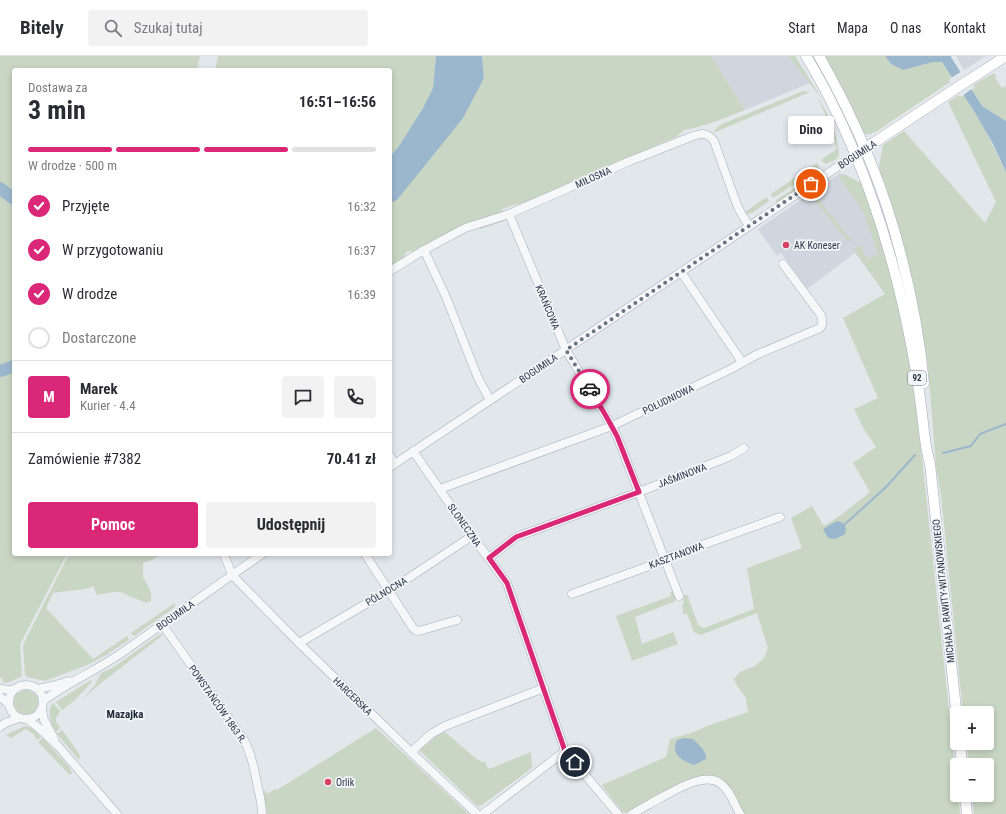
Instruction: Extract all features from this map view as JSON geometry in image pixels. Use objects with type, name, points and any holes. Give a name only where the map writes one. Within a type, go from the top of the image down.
[{"type":"main road","name":"MICHAŁA RAWITY-WITANOWSKIEGO","points":[[806,56],[837,114],[855,155],[879,218],[900,293],[915,368],[926,450],[930,464]]},
{"type":"main road","name":"MICHAŁA RAWITY-WITANOWSKIEGO","points":[[819,56],[849,115],[878,183],[890,215],[910,290],[922,368],[930,449],[930,464],[956,706]]},
{"type":"main road","name":"BOGUMIŁA","points":[[855,155],[1006,56]]},
{"type":"main road","points":[[966,802],[967,814]]},
{"type":"street","name":"MIŁOSNA","points":[[392,270],[424,250],[465,228],[509,214],[630,161],[696,135],[704,134],[710,136],[714,141],[739,209],[749,226]]},
{"type":"street","name":"BOGUMIŁA","points":[[392,465],[566,350],[855,155]]},
{"type":"street","name":"KRAŃCOWA","points":[[509,214],[566,350],[617,436],[679,596]]},
{"type":"street","points":[[424,250],[446,297],[478,378],[490,400]]},
{"type":"street","name":"POŁUDNIOWA","points":[[440,489],[612,426],[731,369],[756,355],[822,326],[823,322],[821,315],[783,264]]},
{"type":"street","points":[[681,272],[742,362]]},
{"type":"street","name":"JAŚMINOWA","points":[[489,558],[516,537],[639,492],[730,456],[744,448]]},
{"type":"street","name":"SŁONECZNA","points":[[413,451],[472,536],[507,583],[565,751],[618,814]]},
{"type":"street","name":"KASZTANOWA","points":[[572,594],[780,516]]},
{"type":"street","name":"PÓŁNOCNA","points":[[299,643],[395,587],[472,536]]},
{"type":"street","points":[[225,556],[232,575]]},
{"type":"street","name":"BOGUMIŁA","points":[[43,706],[54,693],[106,663],[259,556]]},
{"type":"street","points":[[366,556],[415,630],[419,631],[457,620]]},
{"type":"street","name":"HARCERSKA","points":[[232,575],[299,643],[477,814]]},
{"type":"street","name":"POWSTAŃCÓW 1863 R.","points":[[162,624],[244,740],[248,748],[260,795],[262,814]]},
{"type":"street","name":"BOGUMIŁA","points":[[38,689],[52,686],[86,674]]},
{"type":"street","points":[[0,689],[10,690],[28,685],[38,689],[42,695],[44,720],[58,746]]},
{"type":"street","points":[[411,752],[430,734],[445,726],[544,688]]},
{"type":"street","points":[[2,725],[10,706],[11,694],[15,689]]},
{"type":"street","points":[[0,697],[10,706],[14,714],[40,729],[58,746],[117,814]]},
{"type":"street","points":[[2,725],[36,716],[43,706]]},
{"type":"street","points":[[483,814],[565,751]]},
{"type":"street","points":[[632,814],[685,786],[706,780],[718,782],[723,786],[730,795],[740,814]]},
{"type":"shaded area","points":[[711,56],[788,56],[810,83],[745,110]]},
{"type":"shaded area","points":[[956,56],[986,56],[964,70]]},
{"type":"shaded area","points":[[840,173],[843,175],[872,223],[886,294],[855,253],[807,289],[781,253],[777,256],[758,229]]},
{"type":"green space","points":[[0,56],[200,56],[197,68],[12,68],[12,556],[66,556],[20,644],[22,676],[10,682],[3,683],[3,678],[0,678]]},
{"type":"green space","points":[[218,56],[436,56],[433,88],[423,108],[392,155],[392,68],[215,68]]},
{"type":"green space","points":[[482,56],[711,56],[745,110],[717,121],[684,130],[678,136],[582,177],[535,200],[502,209],[507,220],[480,229],[475,221],[471,221],[470,223],[442,237],[434,239],[418,251],[407,251],[403,259],[392,265],[392,202],[397,200],[418,173],[484,78]]},
{"type":"green space","points":[[788,56],[795,56],[822,99]]},
{"type":"green space","points":[[822,56],[885,56],[891,64],[903,70],[933,62],[942,62],[952,77],[949,80],[950,82],[877,131],[871,134],[865,134],[861,132]]},
{"type":"green space","points":[[994,73],[997,77],[995,78],[1002,88],[1005,86],[1006,88],[1006,121],[982,106],[972,90],[975,87],[973,85]]},
{"type":"green space","points":[[803,91],[810,92],[713,133],[717,127],[722,124]]},
{"type":"green space","points":[[959,95],[960,97],[964,95],[986,132],[1006,172],[1006,814],[974,814],[973,802],[994,802],[994,758],[968,758],[968,750],[994,750],[994,706],[962,706],[941,495],[936,466],[928,366],[923,337],[880,179],[882,178],[879,167],[883,145],[904,131],[985,223],[996,202],[948,102]]},
{"type":"green space","points":[[817,97],[832,125],[837,140],[839,156],[835,160],[825,164],[821,160],[837,149],[828,120]]},
{"type":"green space","points":[[817,163],[819,168],[773,198],[771,194]]},
{"type":"green space","points":[[818,172],[817,175],[778,202],[775,201]]},
{"type":"green space","points":[[844,174],[861,183],[878,223],[903,325],[914,392],[923,467],[950,720],[950,750],[953,750],[954,758],[950,758],[950,802],[959,802],[960,814],[742,814],[722,782],[685,782],[626,813],[623,812],[602,785],[666,757],[670,739],[694,732],[748,712],[746,698],[737,686],[734,679],[740,672],[755,666],[764,658],[768,648],[757,613],[701,635],[694,632],[687,614],[683,614],[683,596],[687,594],[698,625],[704,628],[754,609],[747,568],[802,548],[791,518],[812,506],[824,526],[841,515],[870,492],[853,463],[876,447],[864,429],[854,409],[878,398],[843,318],[885,294],[854,250],[860,245],[863,246],[864,247],[862,248],[865,256],[867,256],[868,259],[873,257],[873,255],[878,254],[863,211],[839,178]]},
{"type":"green space","points":[[813,192],[851,240],[848,242],[810,194]]},
{"type":"green space","points":[[767,197],[769,201],[752,213],[747,214],[745,212]]},
{"type":"green space","points":[[68,556],[159,556],[143,563],[143,577],[151,592],[151,601],[146,603],[120,592],[96,595],[94,586],[85,589],[53,593],[46,608],[93,659],[127,636],[129,640],[106,655],[87,665],[45,681],[27,677],[25,675],[23,646]]},
{"type":"green space","points":[[674,591],[676,601],[635,617],[642,644],[673,632],[678,644],[632,661],[616,616],[671,596],[670,592]]},
{"type":"green space","points":[[175,603],[175,607],[134,636],[131,633]]},
{"type":"green space","points":[[160,634],[163,635],[96,687],[83,699],[95,685],[101,673],[114,667]]},
{"type":"green space","points":[[91,680],[92,682],[74,701],[62,710],[56,702]]},
{"type":"green space","points":[[26,690],[31,691],[37,697],[37,707],[31,713],[26,714],[21,713],[15,707],[14,702],[15,697],[21,691]]},
{"type":"green space","points":[[53,703],[60,711],[56,721],[60,728],[56,732],[50,718],[50,710]]},
{"type":"green space","points":[[25,726],[32,728],[41,737],[37,740],[33,734],[26,729],[11,738],[6,735]]},
{"type":"green space","points":[[376,728],[469,814],[267,814],[264,794],[265,790],[268,794],[275,789],[277,790]]},
{"type":"green space","points":[[62,730],[78,752],[80,756],[79,760],[57,734]]},
{"type":"green space","points":[[445,732],[473,756],[482,762],[485,762],[489,769],[531,752],[532,768],[482,805],[476,805],[419,750],[437,736]]},
{"type":"green space","points":[[43,738],[69,767],[72,773],[70,775],[38,742]]},
{"type":"water","points":[[436,56],[482,56],[484,78],[463,118],[397,200],[392,202],[392,155],[423,108],[433,88]]},
{"type":"water","points":[[885,56],[951,56],[982,106],[1006,121],[1006,172],[993,144],[974,111],[942,62],[933,62],[903,70],[891,64]]},
{"type":"water","points":[[837,521],[843,523],[846,528],[845,534],[835,539],[828,538],[823,529]]},
{"type":"water","points":[[685,738],[693,739],[702,748],[706,755],[706,759],[694,765],[678,756],[675,745],[677,740]]},
{"type":"pier","points":[[962,71],[973,88],[962,96],[951,78]]},
{"type":"waterway","points":[[0,188],[12,197]]},
{"type":"waterway","points":[[0,371],[12,367]]},
{"type":"waterway","points":[[943,453],[971,446],[980,434],[1006,424]]},
{"type":"waterway","points":[[844,525],[885,488],[915,455]]},
{"type":"way so far","points":[[590,389],[566,350],[811,184]]},
{"type":"place","name":"Dino","points":[[811,184]]},
{"type":"place","name":"AK Koneser","points":[[786,245]]},
{"type":"place","name":"Orlik","points":[[328,782]]},
{"type":"district","name":"Mazajka","points":[[125,714]]},
{"type":"route","points":[[575,762],[565,751],[507,583],[489,558],[516,537],[639,492],[617,436],[590,389]]}]
